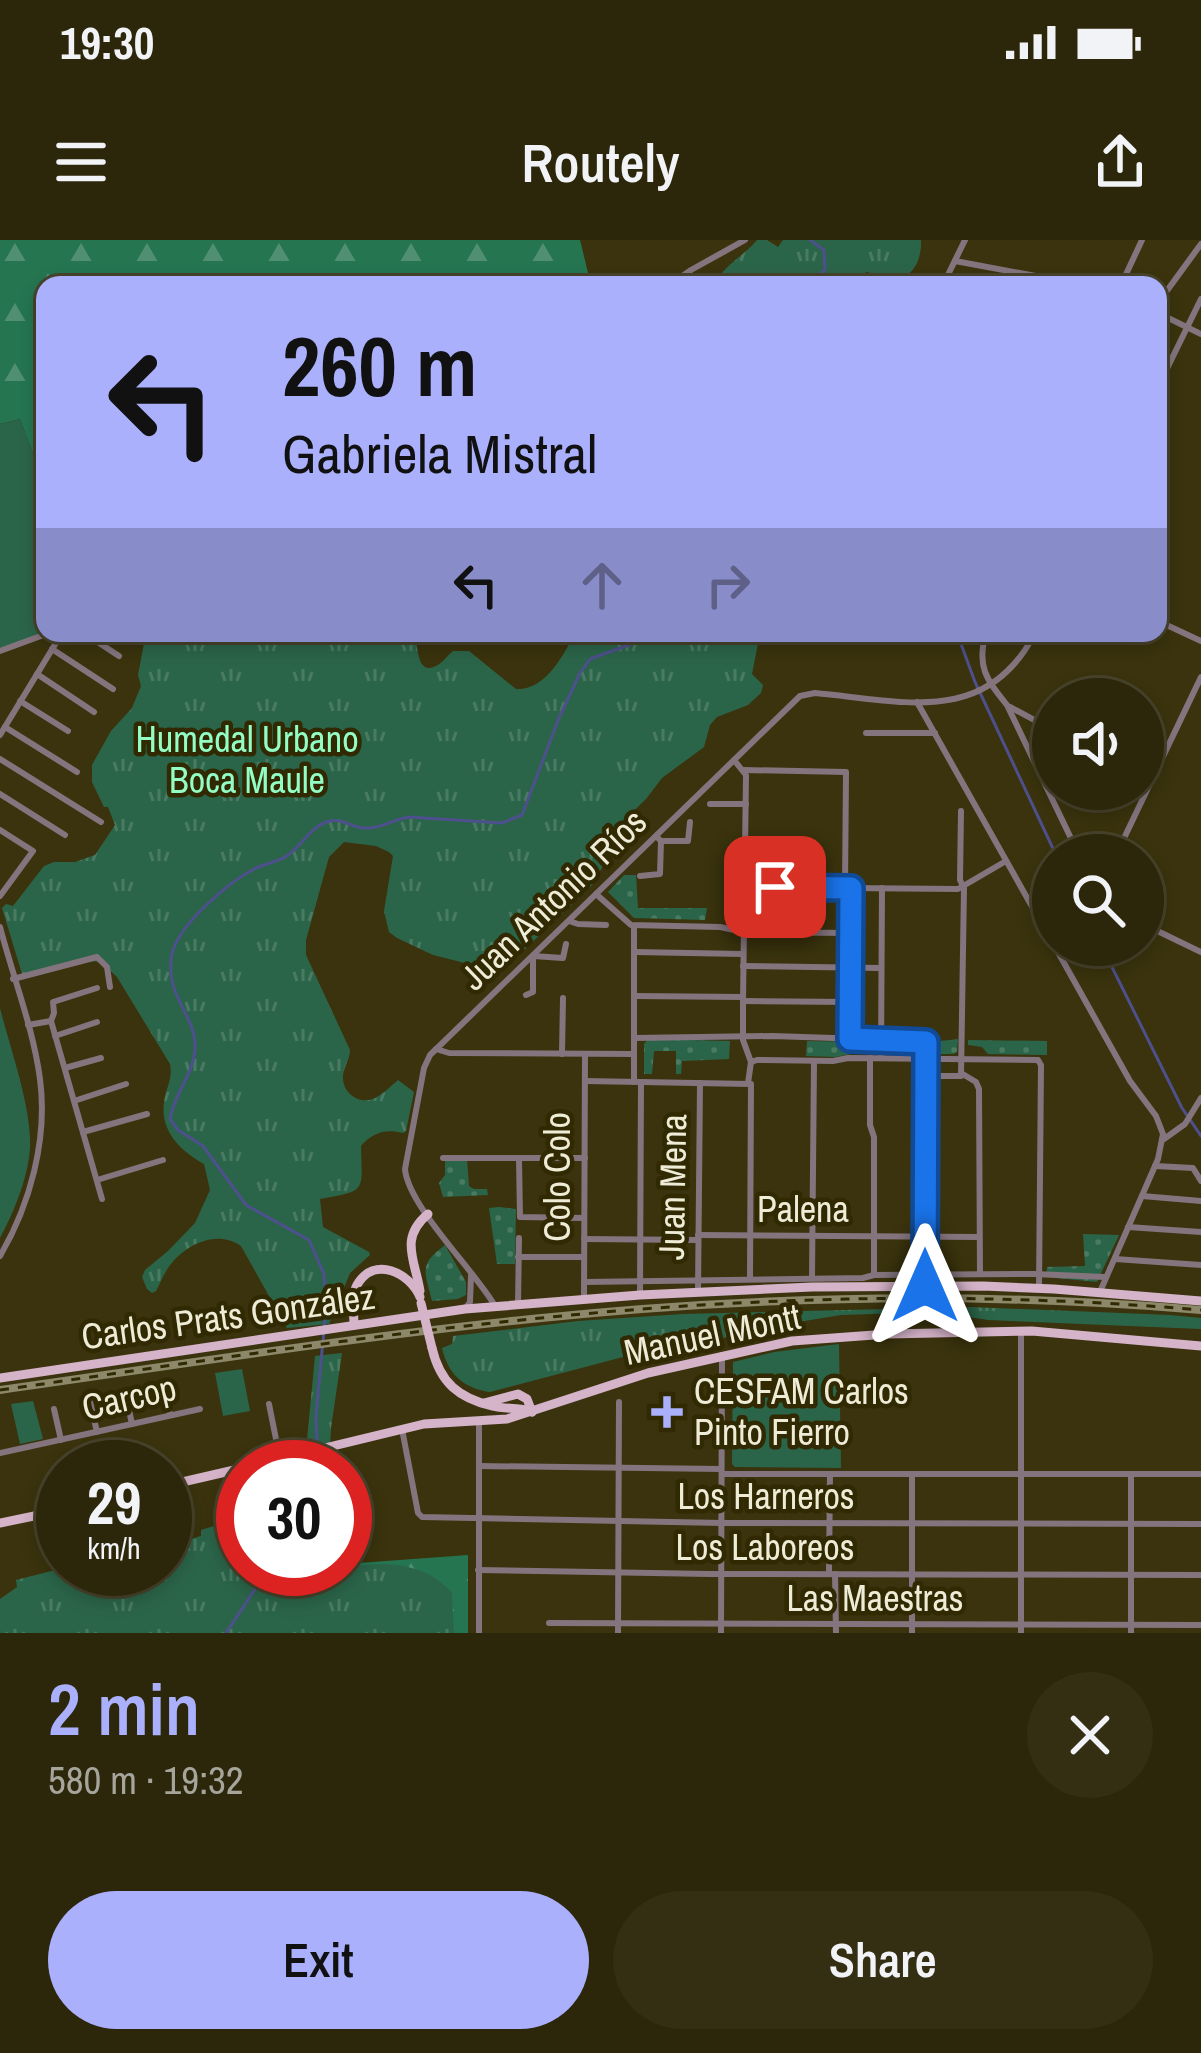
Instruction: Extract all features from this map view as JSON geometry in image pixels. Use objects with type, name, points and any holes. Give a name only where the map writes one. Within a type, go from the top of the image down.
[{"type":"main road","points":[[428,1214],[416,1224],[410,1240],[437,1369],[464,1397],[532,1412]]},
{"type":"main road","points":[[354,1325],[356,1288],[373,1271],[402,1274],[421,1300]]},
{"type":"main road","points":[[465,1309],[698,1286],[925,1280],[1201,1301]]},
{"type":"main road","name":"Carlos Prats González","points":[[0,1378],[465,1309]]},
{"type":"main road","name":"Manuel Montt","points":[[359,1440],[430,1423],[507,1419],[632,1377],[763,1345],[826,1337],[1021,1331],[1201,1346]]},
{"type":"main road","points":[[0,1523],[36,1516]]},
{"type":"street","points":[[682,276],[745,240]]},
{"type":"street","points":[[948,276],[964,240]]},
{"type":"street","points":[[1125,276],[1142,240]]},
{"type":"street","points":[[1167,290],[1201,244]]},
{"type":"street","points":[[955,261],[1036,276]]},
{"type":"street","points":[[1167,369],[1201,299]]},
{"type":"street","points":[[1167,318],[1201,334]]},
{"type":"street","points":[[1167,625],[1201,641]]},
{"type":"street","points":[[0,651],[36,638]]},
{"type":"street","points":[[56,642],[3,731],[77,772]]},
{"type":"street","points":[[98,642],[119,656]]},
{"type":"street","points":[[984,642],[986,687],[1006,706],[1032,719]]},
{"type":"street","name":"Juan Antonio Ríos","points":[[495,1306],[409,1187],[405,1169],[430,1054],[805,694],[957,700],[986,687],[1017,664],[1030,642]]},
{"type":"street","points":[[52,649],[113,688]]},
{"type":"street","points":[[37,674],[94,712]]},
{"type":"street","points":[[1164,748],[1201,677]]},
{"type":"street","points":[[20,701],[68,731]]},
{"type":"street","points":[[917,702],[1032,907]]},
{"type":"street","points":[[1006,706],[1069,834]]},
{"type":"street","points":[[866,733],[935,734]]},
{"type":"street","points":[[0,759],[101,822]]},
{"type":"street","points":[[734,760],[744,770],[746,804],[743,1037],[752,1062],[750,1278]]},
{"type":"street","points":[[744,770],[846,772],[850,1039]]},
{"type":"street","points":[[0,794],[65,835]]},
{"type":"street","points":[[710,804],[746,804]]},
{"type":"street","points":[[961,811],[961,1074]]},
{"type":"street","points":[[640,876],[660,874],[658,838],[688,841],[690,822]]},
{"type":"street","points":[[0,830],[32,851],[0,896]]},
{"type":"street","points":[[805,887],[806,845]]},
{"type":"street","points":[[745,887],[964,888],[1006,861]]},
{"type":"street","points":[[880,1058],[882,888]]},
{"type":"street","points":[[596,894],[634,926],[851,934]]},
{"type":"street","points":[[569,920],[606,925]]},
{"type":"street","points":[[634,926],[640,1295]]},
{"type":"street","points":[[0,927],[41,1082],[39,1145],[20,1219],[0,1256]]},
{"type":"street","points":[[1164,934],[1201,952]]},
{"type":"street","points":[[526,995],[533,992],[532,956],[562,958],[566,944]]},
{"type":"street","points":[[634,952],[743,954]]},
{"type":"street","points":[[13,979],[97,957],[107,967],[110,986]]},
{"type":"street","points":[[743,966],[881,968]]},
{"type":"street","points":[[1065,966],[1130,1081],[1156,1116],[1164,1139]]},
{"type":"street","points":[[98,988],[53,1002],[51,1021],[102,1199]]},
{"type":"street","points":[[634,996],[850,1002]]},
{"type":"street","points":[[562,1054],[563,998]]},
{"type":"street","points":[[28,1025],[51,1021]]},
{"type":"street","points":[[56,1036],[97,1022]]},
{"type":"street","points":[[634,1038],[925,1040],[925,1280]]},
{"type":"street","points":[[436,1049],[448,1053],[634,1054]]},
{"type":"street","name":"Colo Colo","points":[[584,1299],[585,1054]]},
{"type":"street","points":[[65,1068],[101,1058]]},
{"type":"street","points":[[870,1058],[874,1275]]},
{"type":"street","points":[[752,1062],[1038,1060],[1039,1288]]},
{"type":"street","points":[[812,1282],[814,1061]]},
{"type":"street","points":[[926,1076],[961,1074],[974,1080],[979,1089],[980,1274]]},
{"type":"street","points":[[585,1081],[750,1084]]},
{"type":"street","name":"Juan Mena","points":[[698,1286],[700,1083]]},
{"type":"street","points":[[74,1101],[126,1084]]},
{"type":"street","points":[[1099,1294],[1164,1139],[1185,1124],[1201,1098]]},
{"type":"street","points":[[83,1132],[147,1114]]},
{"type":"street","points":[[442,1158],[585,1159]]},
{"type":"street","name":"Colo Colo","points":[[519,1158],[520,1217],[584,1218]]},
{"type":"street","points":[[97,1180],[163,1160]]},
{"type":"street","points":[[1155,1166],[1193,1168],[1201,1181]]},
{"type":"street","points":[[1142,1196],[1201,1201]]},
{"type":"street","points":[[1128,1227],[1201,1232]]},
{"type":"street","name":"Palena","points":[[584,1239],[980,1237]]},
{"type":"street","name":"Colo Colo","points":[[518,1238],[518,1305]]},
{"type":"street","points":[[518,1257],[584,1257]]},
{"type":"street","points":[[1113,1258],[1201,1264]]},
{"type":"street","points":[[465,1309],[472,1294],[470,1273]]},
{"type":"street","points":[[584,1282],[698,1286],[750,1278],[812,1282],[874,1275],[925,1280],[980,1274],[1106,1277]]},
{"type":"street","points":[[1021,1331],[1021,1629]]},
{"type":"street","points":[[722,1355],[722,1629]]},
{"type":"street","points":[[164,1390],[170,1415]]},
{"type":"street","points":[[126,1396],[132,1424]]},
{"type":"street","points":[[90,1402],[97,1432]]},
{"type":"street","points":[[618,1628],[619,1402]]},
{"type":"street","points":[[268,1403],[276,1440]]},
{"type":"street","name":"Carcop","points":[[61,1440],[200,1408]]},
{"type":"street","points":[[54,1409],[61,1440]]},
{"type":"street","points":[[478,1421],[478,1633]]},
{"type":"street","name":"Los Harneros","points":[[402,1429],[419,1515],[722,1523],[1201,1524]]},
{"type":"street","name":"Carcop","points":[[0,1454],[36,1446]]},
{"type":"street","points":[[479,1466],[830,1474],[1201,1474]]},
{"type":"street","points":[[830,1474],[836,1629]]},
{"type":"street","points":[[912,1474],[912,1629]]},
{"type":"street","points":[[1131,1474],[1131,1629]]},
{"type":"street","name":"Los Laboreos","points":[[478,1570],[1201,1575]]},
{"type":"street","name":"Las Maestras","points":[[549,1623],[722,1629],[1201,1625]]},
{"type":"green space","points":[[0,240],[580,240],[589,276],[36,276],[36,462],[20,419],[0,424]]},
{"type":"green space","points":[[757,240],[778,247],[783,240],[921,240],[917,263],[905,276],[721,273]]},
{"type":"green space","points":[[20,419],[36,462],[36,637],[0,648],[0,424]]},
{"type":"green space","name":"Humedal Urbano Boca Maule","points":[[144,642],[416,642],[426,667],[438,665],[453,651],[469,651],[516,689],[544,678],[570,642],[758,642],[752,674],[763,685],[761,693],[748,705],[717,717],[704,747],[662,778],[618,826],[593,884],[525,949],[469,964],[433,955],[389,932],[384,911],[393,856],[389,852],[344,842],[329,857],[306,955],[350,1050],[344,1084],[349,1093],[363,1100],[376,1098],[398,1080],[414,1092],[406,1131],[380,1133],[361,1146],[358,1187],[320,1199],[323,1227],[370,1255],[350,1273],[329,1324],[287,1328],[241,1246],[231,1241],[209,1240],[188,1248],[171,1264],[156,1291],[147,1289],[142,1277],[145,1270],[195,1223],[210,1190],[204,1164],[180,1147],[165,1123],[170,1064],[117,977],[101,962],[23,977],[2,908],[13,906],[44,866],[95,855],[115,825],[92,782],[92,765],[111,731],[132,708],[141,686],[138,675]]},
{"type":"green space","points":[[624,875],[636,875],[638,908],[707,908],[705,920],[634,918],[608,892]]},
{"type":"green space","points":[[0,1008],[24,1097],[30,1148],[20,1194],[0,1238]]},
{"type":"green space","points":[[648,1039],[730,1041],[729,1059],[682,1061],[681,1074],[676,1074],[676,1051],[654,1051],[652,1074],[644,1074]]},
{"type":"green space","points":[[958,1039],[953,1054],[806,1056],[807,1041]]},
{"type":"green space","points":[[968,1040],[1047,1041],[1047,1055],[988,1054],[982,1047],[968,1045]]},
{"type":"green space","points":[[445,1159],[467,1159],[469,1186],[487,1189],[488,1195],[443,1197],[439,1183],[445,1175]]},
{"type":"green space","points":[[489,1208],[516,1209],[515,1264],[497,1264]]},
{"type":"green space","points":[[1083,1234],[1119,1235],[1097,1282],[1046,1277],[1047,1267],[1085,1266]]},
{"type":"green space","points":[[445,1245],[466,1282],[466,1295],[432,1301],[427,1264]]},
{"type":"green space","points":[[970,1307],[1170,1315],[1201,1318],[1201,1329],[988,1320],[935,1312],[841,1315],[642,1352],[490,1392],[458,1378],[442,1348],[452,1344],[453,1336],[578,1321]]},
{"type":"green space","points":[[839,1344],[841,1468],[735,1467],[733,1362]]},
{"type":"green space","points":[[342,1353],[330,1440],[307,1440],[315,1356]]},
{"type":"green space","points":[[242,1369],[250,1411],[223,1416],[215,1373]]},
{"type":"green space","points":[[33,1401],[43,1439],[20,1444],[11,1404]]},
{"type":"green space","points":[[216,1525],[216,1596],[372,1596],[372,1564],[403,1566],[429,1575],[452,1593],[454,1633],[0,1633],[0,1599],[17,1587],[16,1580],[36,1575],[36,1596],[192,1596],[192,1538],[201,1536],[201,1530]]},
{"type":"green space","points":[[468,1555],[468,1633],[241,1633],[272,1596],[372,1596],[372,1562]]},
{"type":"waterway","points":[[810,240],[824,250],[825,270],[818,276]]},
{"type":"waterway","points":[[317,1440],[326,1308],[324,1274],[309,1240],[246,1205],[203,1146],[170,1119],[195,1050],[195,1038],[172,982],[176,943],[194,918],[231,884],[288,855],[323,823],[339,821],[371,828],[409,817],[502,823],[522,815],[580,673],[590,659],[637,642]]},
{"type":"waterway","points":[[960,642],[1046,834]]},
{"type":"waterway","points":[[1111,966],[1182,1108],[1201,1136]]},
{"type":"waterway","points":[[226,1633],[250,1596]]},
{"type":"railway","points":[[0,1390],[398,1334],[698,1305],[950,1298],[1201,1310]]},
{"type":"place","name":"CESFAM Carlos Pinto Fierro","points":[[667,1412]]},
{"type":"route","points":[[775,887],[851,888],[850,1039],[926,1042],[925,1286]]}]
